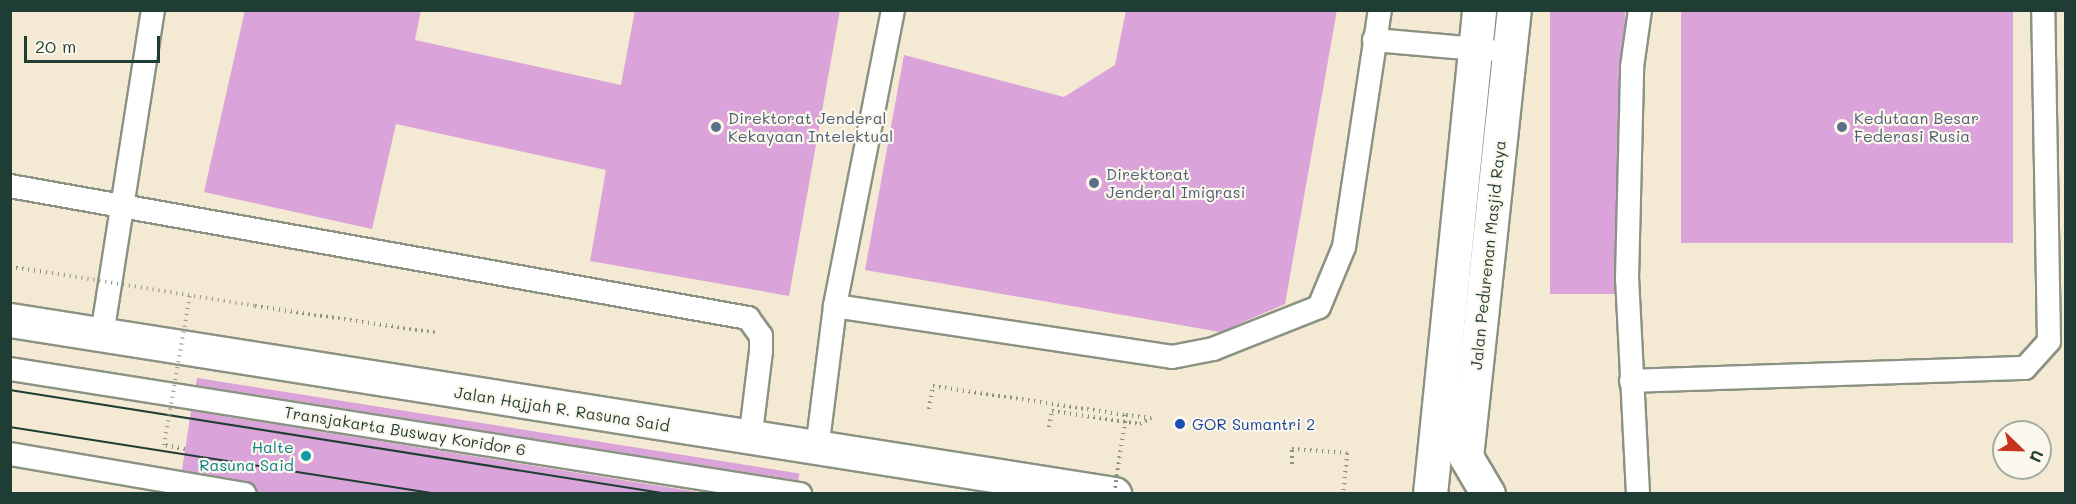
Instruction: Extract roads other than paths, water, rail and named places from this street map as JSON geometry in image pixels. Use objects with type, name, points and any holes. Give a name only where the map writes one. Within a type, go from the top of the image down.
[{"type":"main road","name":"Jalan Pedurenan Masjid Raya","points":[[1430,494],[1479,10]]},
{"type":"main road","name":"Jalan Pedurenan Masjid Raya","points":[[1488,494],[1466,457],[1514,10]]},
{"type":"main road","name":"Jalan Hajjah R. Rasuna Said","points":[[10,320],[750,440],[1114,494]]},
{"type":"lane","points":[[102,335],[153,10]]},
{"type":"lane","points":[[817,449],[835,306],[893,10]]},
{"type":"lane","points":[[835,306],[1172,357],[1213,349],[1319,307],[1344,247],[1380,10]]},
{"type":"lane","points":[[1638,494],[1627,279],[1631,90],[1640,10]]},
{"type":"lane","points":[[1631,381],[2025,368],[2049,341],[2043,10]]},
{"type":"lane","points":[[1374,40],[1510,50]]},
{"type":"lane","points":[[10,186],[121,210],[748,318],[761,336],[750,440]]},
{"type":"lane","name":"Transjakarta Busway Koridor 6","points":[[10,369],[800,494]]},
{"type":"lane","points":[[10,454],[245,494]]},
{"type":"tram line","points":[[10,390],[668,494]]},
{"type":"tram line","points":[[10,427],[436,494]]},
{"type":"place","name":"Direktorat Jenderal Kekayaan Intelektual","points":[[716,127]]},
{"type":"place","name":"Kedutaan Besar Federasi Rusia","points":[[1842,127]]},
{"type":"place","name":"Direktorat Jenderal Imigrasi","points":[[1094,183]]},
{"type":"place","name":"GOR Sumantri 2","points":[[1180,424]]},
{"type":"place","name":"Halte Rasuna Said","points":[[306,456]]}]
